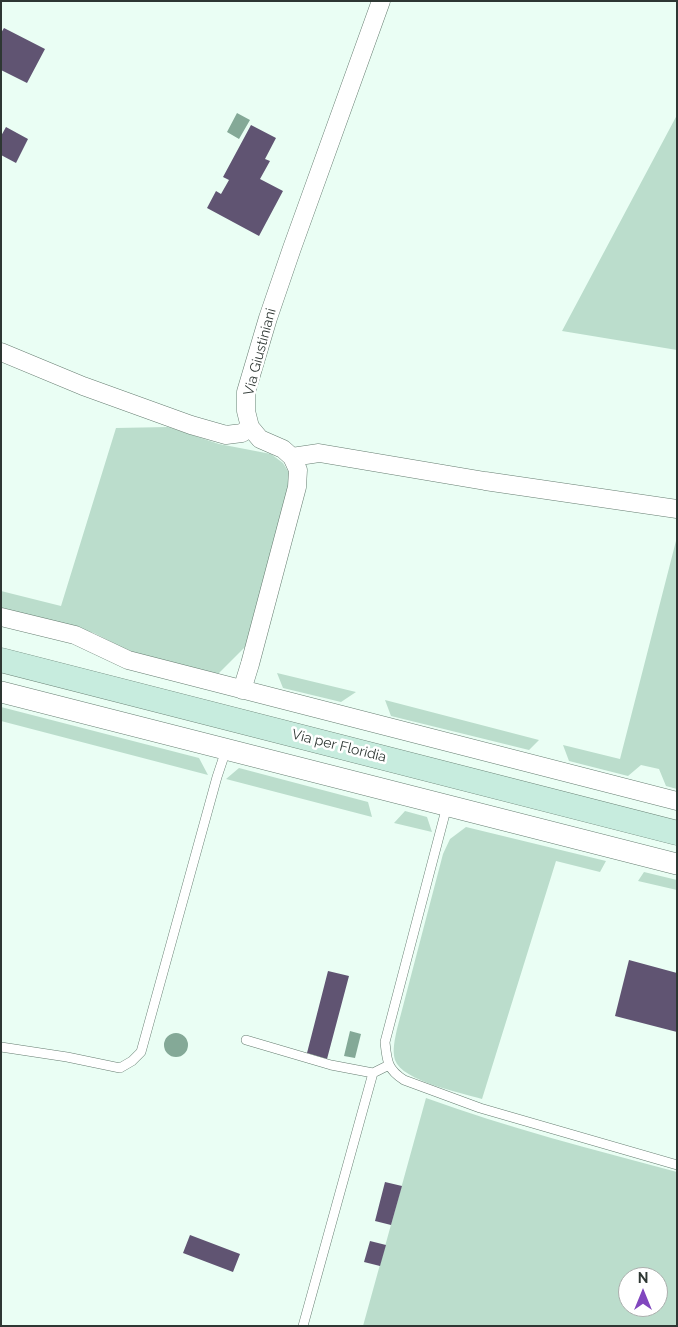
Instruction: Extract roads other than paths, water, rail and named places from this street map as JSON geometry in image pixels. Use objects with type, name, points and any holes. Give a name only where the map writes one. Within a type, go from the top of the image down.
[{"type":"main road","name":"Via per Floridia","points":[[1,660],[677,833]]},
{"type":"street","name":"Via Giustiniani","points":[[250,428],[246,411],[246,392],[268,318],[381,1]]},
{"type":"street","points":[[1,352],[83,386],[191,426],[226,435],[242,433],[250,428],[260,440],[282,449],[292,456],[298,470],[297,487],[242,690]]},
{"type":"street","points":[[292,456],[319,454],[677,509]]},
{"type":"street","points":[[1,617],[75,635],[128,660],[677,800]]},
{"type":"street","points":[[1,692],[677,864]]},
{"type":"lane","points":[[1,1047],[67,1056],[120,1068],[132,1061],[141,1052],[226,750]]},
{"type":"lane","points":[[447,805],[385,1042],[389,1065],[394,1074],[404,1080],[480,1108],[677,1165]]},
{"type":"lane","points":[[246,1040],[331,1065],[373,1073],[389,1065]]},
{"type":"lane","points":[[303,1326],[373,1073]]}]
